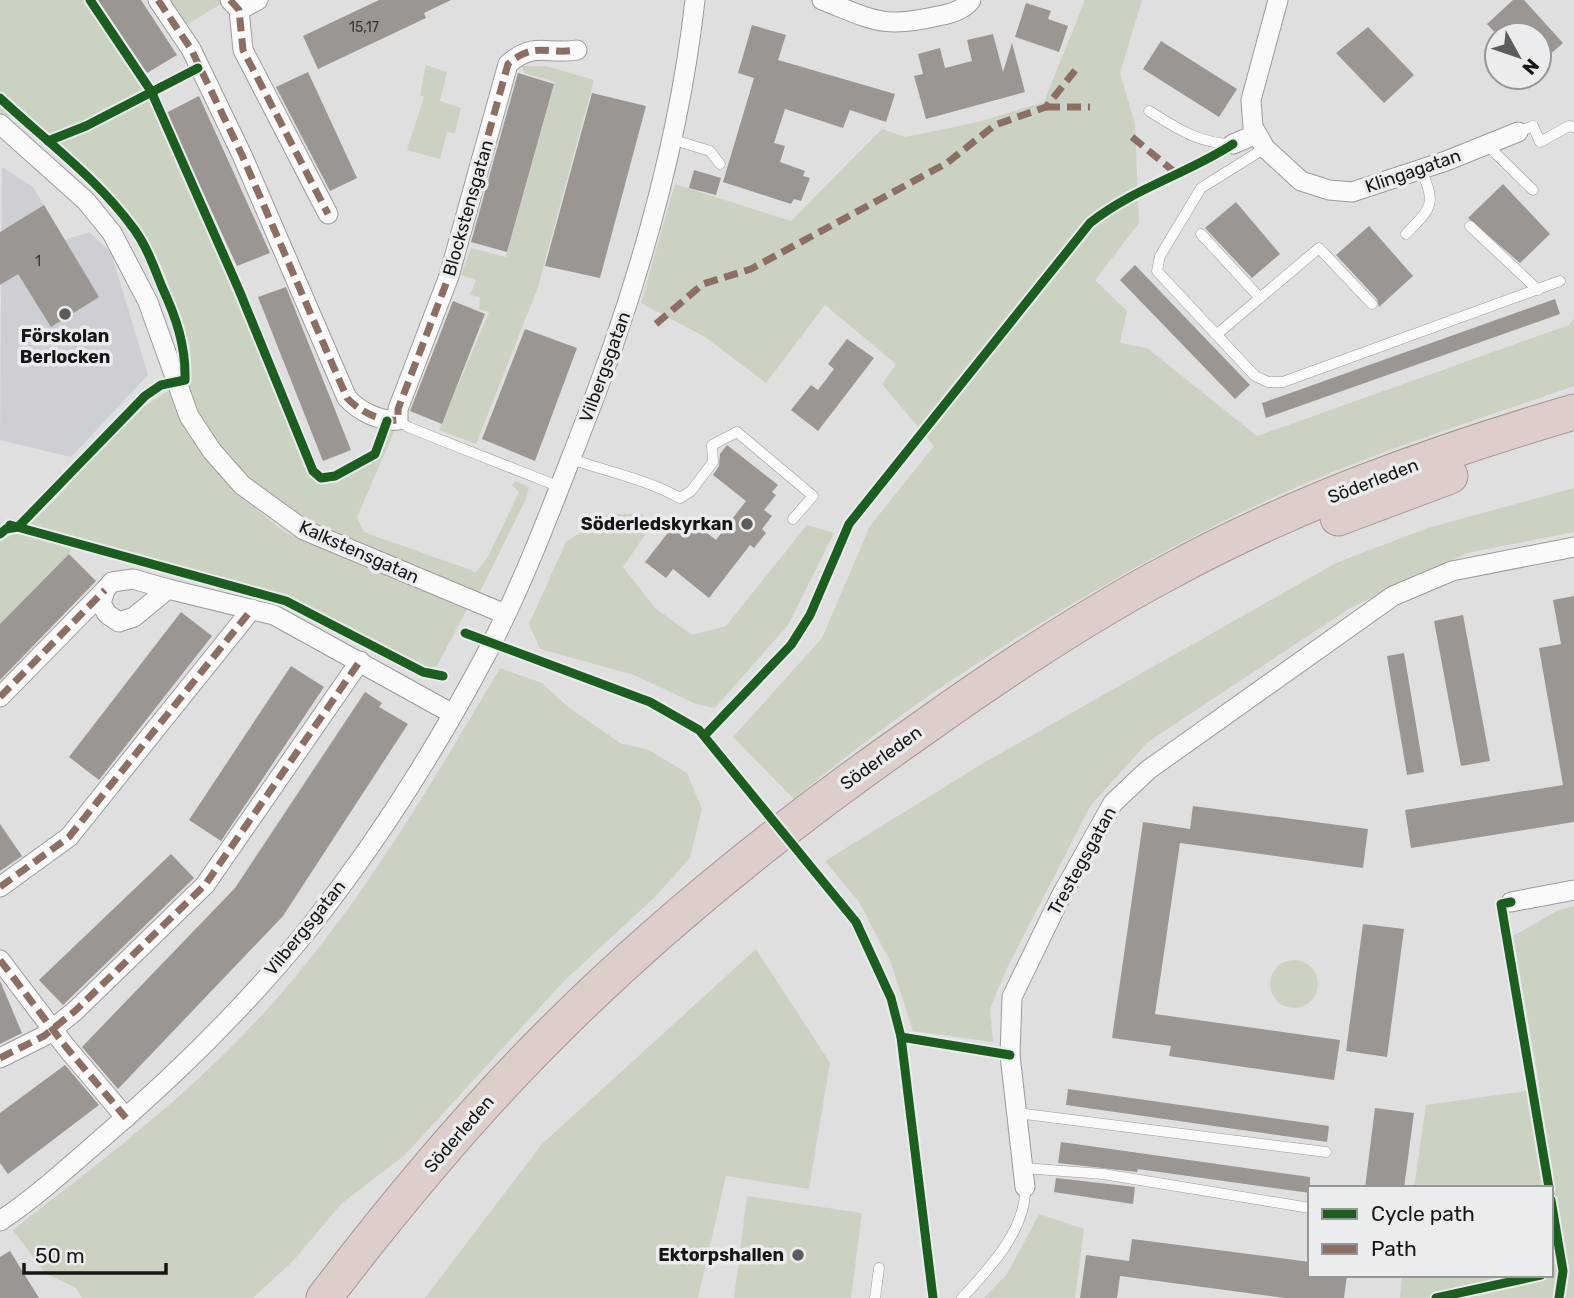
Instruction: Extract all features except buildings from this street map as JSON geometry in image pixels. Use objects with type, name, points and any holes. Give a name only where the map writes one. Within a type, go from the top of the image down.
[{"type":"highway","name":"Söderleden","points":[[324,1298],[381,1224],[460,1132],[555,1030],[674,919],[745,858],[882,756],[1061,634],[1169,572],[1272,522],[1382,474],[1574,412]]},
{"type":"highway","name":"Söderleden","points":[[353,1298],[400,1237],[504,1115],[573,1042],[663,958],[757,878],[893,775],[1090,644],[1240,562],[1352,512],[1485,463],[1574,438]]},
{"type":"street","points":[[158,0],[191,49],[242,155],[347,397],[358,409],[387,421],[398,420]]},
{"type":"street","points":[[258,0],[234,5],[243,50],[328,214]]},
{"type":"street","name":"Vilbergsgatan","points":[[0,1221],[126,1118],[211,1037],[310,927],[383,824],[453,713],[505,614],[571,459],[630,297],[655,215],[687,66],[695,0]]},
{"type":"street","points":[[822,0],[876,22],[897,25],[948,14],[967,6],[971,0]]},
{"type":"street","points":[[1233,144],[1261,141],[1253,127],[1251,100],[1278,0]]},
{"type":"street","name":"Blockstensgatan","points":[[398,420],[398,409],[449,276],[508,64],[521,53],[534,48],[553,52],[577,50]]},
{"type":"street","name":"Kalkstensgatan","points":[[0,124],[86,201],[112,233],[148,302],[189,416],[212,451],[242,485],[304,530],[505,614]]},
{"type":"street","name":"Klingagatan","points":[[1261,141],[1301,181],[1329,190],[1352,192],[1421,170],[1518,132]]},
{"type":"street","name":"Trestegsgatan","points":[[1024,1178],[1010,1055],[1012,997],[1061,896],[1113,803],[1148,770],[1393,596],[1452,571],[1574,547]]},
{"type":"street","points":[[0,697],[112,582],[133,579],[274,615],[453,713]]},
{"type":"street","points":[[104,590],[102,603],[107,614],[119,622],[134,617],[168,589]]},
{"type":"street","points":[[0,887],[69,837],[252,608]]},
{"type":"street","points":[[0,1058],[53,1029],[205,885],[360,661]]},
{"type":"street","points":[[1511,902],[1574,890]]},
{"type":"street","points":[[0,960],[126,1118]]},
{"type":"lane","points":[[1149,111],[1189,136],[1212,144],[1233,144]]},
{"type":"lane","points":[[1518,132],[1533,126],[1539,142],[1569,126],[1574,127]]},
{"type":"lane","points":[[671,139],[710,151],[720,164]]},
{"type":"lane","points":[[1261,141],[1200,188],[1160,256],[1157,271],[1255,376],[1268,382],[1283,382],[1560,281]]},
{"type":"lane","points":[[1487,145],[1533,190]]},
{"type":"lane","points":[[1406,234],[1429,210],[1433,195],[1421,170]]},
{"type":"lane","points":[[1470,226],[1538,290]]},
{"type":"lane","points":[[1201,234],[1260,298]]},
{"type":"lane","points":[[1216,335],[1319,248],[1372,304]]},
{"type":"lane","points":[[398,420],[408,427],[559,487]]},
{"type":"lane","points":[[571,459],[614,474],[626,474],[680,498],[691,491],[713,462],[712,445],[737,432],[813,495],[793,519]]},
{"type":"lane","points":[[1017,1113],[1326,1152]]},
{"type":"lane","points":[[1024,1178],[1102,1174],[1308,1208]]},
{"type":"lane","name":"Trestegsgatan","points":[[962,1298],[999,1254],[1026,1206],[1024,1178]]},
{"type":"lane","points":[[875,1298],[879,1268]]},
{"type":"shaded area","name":"Förskolan Berlocken","points":[[2,167],[33,187],[65,240],[89,232],[111,252],[148,375],[71,457],[0,440]]},
{"type":"green space","points":[[0,0],[85,0],[148,92],[234,287],[310,475],[319,482],[333,483],[373,461],[387,430],[393,426],[394,432],[357,517],[364,532],[476,572],[488,557],[519,492],[512,485],[515,481],[529,487],[526,499],[479,594],[371,551],[302,516],[270,495],[241,470],[216,441],[196,413],[188,396],[189,348],[168,282],[150,244],[121,203],[85,166],[44,135],[0,113]]},
{"type":"green space","points":[[167,0],[223,0],[224,2],[185,26]]},
{"type":"green space","points":[[1085,0],[1142,0],[1120,73],[1135,124],[1139,223],[1095,280],[1127,311],[1120,343],[1147,348],[1257,436],[1569,325],[1574,319],[1574,386],[1402,446],[1317,479],[1177,545],[1062,610],[950,681],[896,719],[794,799],[733,737],[822,638],[870,526],[934,446],[882,384],[896,364],[825,305],[766,383],[705,337],[641,303],[675,184],[791,221],[882,129],[906,137],[978,122],[1044,102]]},
{"type":"green space","points":[[426,65],[447,72],[440,101],[461,108],[455,133],[447,132],[440,159],[407,150],[424,97],[420,95]]},
{"type":"green space","points":[[522,66],[546,66],[594,80],[537,290],[476,444],[439,430],[489,312],[479,309],[480,297],[470,295],[476,280],[461,275],[471,248],[506,257],[555,82],[524,73]]},
{"type":"green space","points":[[169,391],[189,433],[212,466],[237,494],[286,533],[467,609],[437,666],[426,669],[280,594],[77,537],[69,554],[0,624],[0,542],[32,522],[113,434],[149,403]]},
{"type":"green space","points":[[1574,488],[1574,532],[1467,553],[1350,608],[1148,742],[1091,805],[1006,970],[990,1009],[993,1042],[913,1031],[891,963],[859,902],[825,861],[985,762],[1336,563],[1428,528]]},
{"type":"green space","points":[[608,514],[643,514],[649,529],[623,567],[655,608],[692,635],[726,626],[807,525],[834,533],[788,625],[715,708],[696,704],[634,675],[540,649],[529,624],[566,542]]},
{"type":"green space","points":[[500,668],[542,683],[568,707],[620,743],[649,750],[687,773],[702,809],[690,858],[656,896],[563,982],[405,1155],[342,1203],[294,1260],[253,1298],[82,1298],[76,1288],[45,1273],[13,1230],[186,1090],[278,997],[314,954],[381,862]]},
{"type":"green space","points":[[1574,906],[1574,1298],[1400,1298],[1402,1277],[1553,1277],[1553,1186],[1414,1186],[1426,1105],[1540,1089],[1513,935]]},
{"type":"green space","points":[[756,949],[830,1063],[809,1189],[726,1176],[698,1298],[425,1298],[542,1144]]},
{"type":"green space","points":[[1294,960],[1311,967],[1318,984],[1311,1001],[1294,1008],[1277,1001],[1270,984],[1277,967]]},
{"type":"green space","name":"Ektorpshallen","points":[[747,1196],[862,1213],[851,1298],[734,1298]]},
{"type":"green space","points":[[1039,1214],[1084,1229],[1075,1298],[984,1298],[1007,1274]]},
{"type":"marked path","points":[[158,0],[191,49],[242,155],[347,398],[370,415],[391,420],[398,420],[398,409],[449,276],[508,64],[517,57],[534,51],[577,50]]},
{"type":"marked path","points":[[230,0],[239,10],[243,50],[328,214]]},
{"type":"marked path","points":[[656,324],[703,284],[751,269],[947,163],[995,125],[1046,107],[1077,68]]},
{"type":"marked path","points":[[1046,107],[1090,107]]},
{"type":"marked path","points":[[1132,137],[1177,174]]},
{"type":"marked path","points":[[0,697],[105,590]]},
{"type":"marked path","points":[[0,887],[69,837],[252,609]]},
{"type":"marked path","points":[[0,1058],[44,1036],[75,1011],[205,885],[360,661]]},
{"type":"marked path","points":[[0,960],[66,1047],[126,1118]]},
{"type":"cycle path","points":[[90,0],[151,91],[239,290],[313,471],[321,478],[335,476],[375,454],[387,421]]},
{"type":"cycle path","points":[[48,141],[86,126],[198,68]]},
{"type":"cycle path","points":[[0,98],[87,176],[120,210],[139,236],[176,321],[184,355],[185,380],[161,385],[145,396],[18,527],[6,529],[0,534]]},
{"type":"cycle path","points":[[705,735],[791,645],[810,615],[849,524],[1090,223],[1124,200],[1233,144]]},
{"type":"cycle path","points":[[10,525],[286,601],[423,672],[443,676]]},
{"type":"cycle path","points":[[465,633],[650,702],[699,730],[856,922],[891,998],[901,1037],[933,1298]]},
{"type":"cycle path","points":[[1511,902],[1501,904],[1549,1186]]},
{"type":"cycle path","points":[[901,1037],[1010,1055]]},
{"type":"cycle path","points":[[1553,1212],[1563,1271],[1559,1298]]},
{"type":"cycle path","points":[[1436,1298],[1532,1277]]},
{"type":"place","name":"Förskolan Berlocken","points":[[65,314]]},
{"type":"place","name":"Söderledskyrkan","points":[[747,524]]},
{"type":"place","name":"Ektorpshallen","points":[[798,1255]]}]
